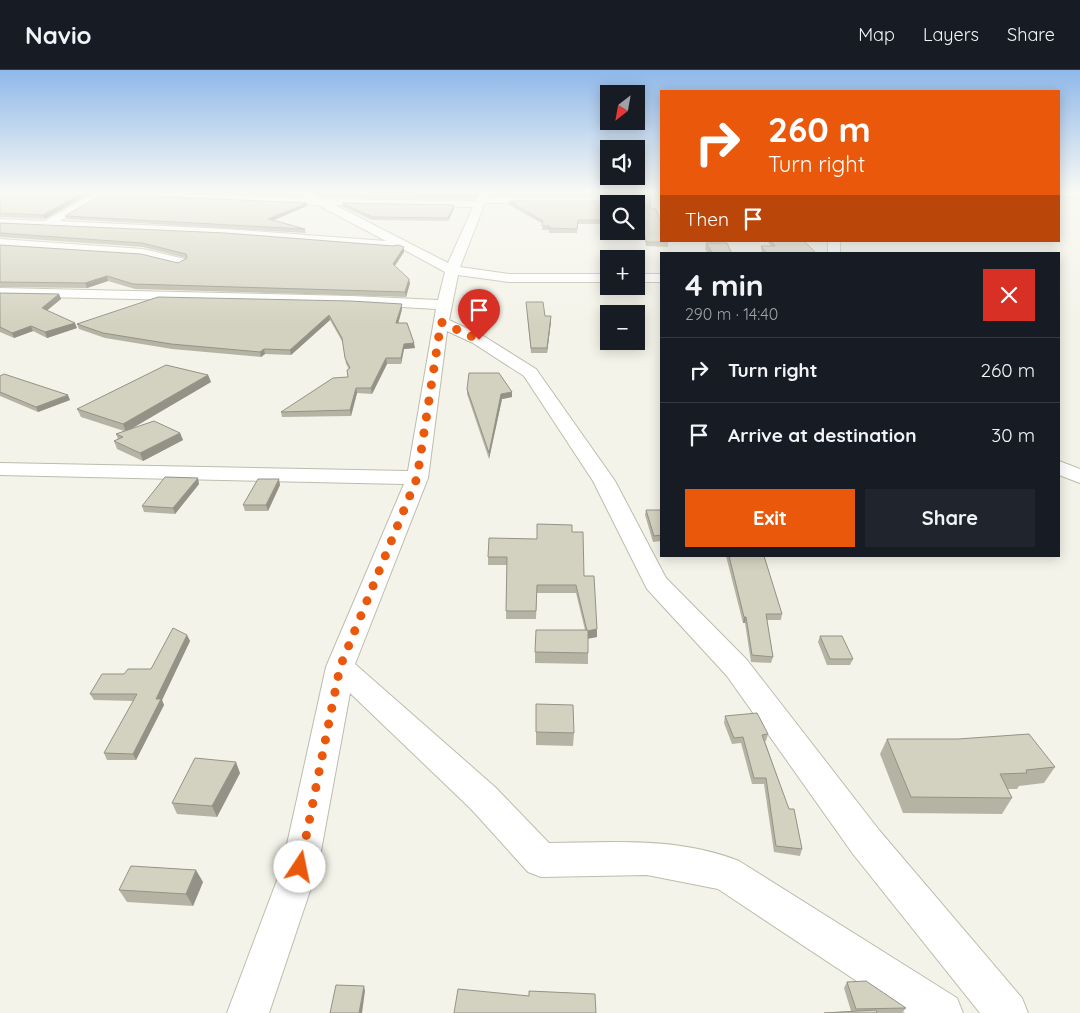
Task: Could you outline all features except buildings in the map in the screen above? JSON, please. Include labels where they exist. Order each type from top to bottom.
[{"type":"street","points":[[290,237],[406,246]]},
{"type":"street","points":[[388,237],[452,270],[510,278],[600,278]]},
{"type":"street","points":[[248,1013],[300,867],[340,667],[417,478],[452,270],[465,237]]},
{"type":"street","points":[[0,243],[143,253],[180,262]]},
{"type":"street","points":[[645,278],[660,278]]},
{"type":"street","points":[[0,292],[350,300],[444,314],[479,340],[530,373],[560,420],[604,481],[656,582],[737,668],[866,842],[1007,1013]]},
{"type":"street","points":[[1060,467],[1080,477]]},
{"type":"street","points":[[0,469],[417,478]]},
{"type":"street","points":[[340,667],[482,798],[541,860],[647,858],[726,873],[942,1013]]},
{"type":"route","points":[[300,867],[340,667],[417,478],[441,322],[479,340]]}]
